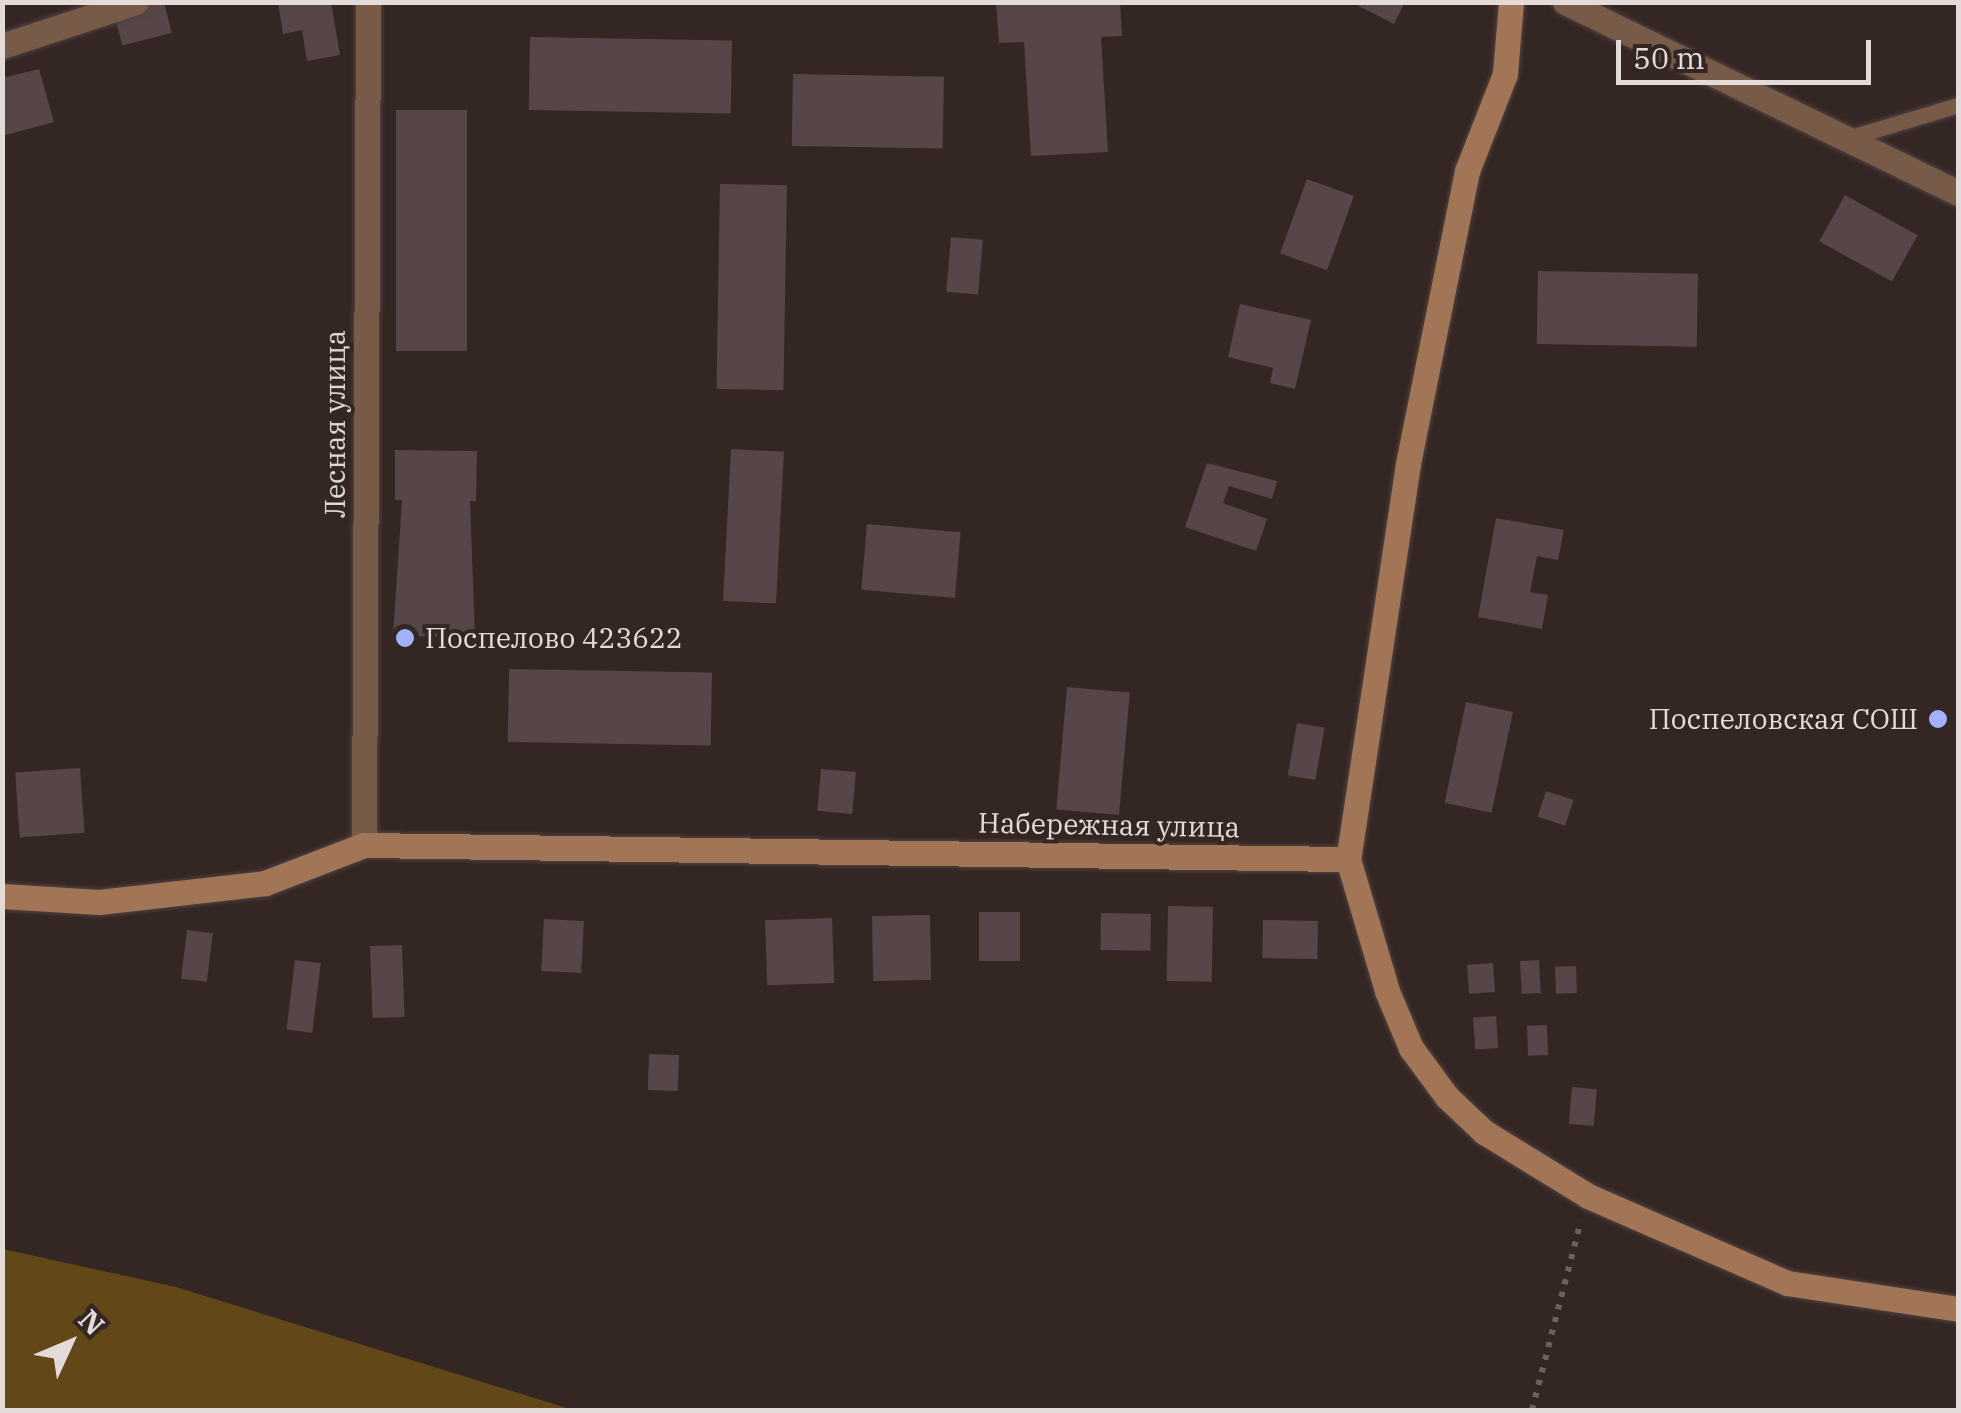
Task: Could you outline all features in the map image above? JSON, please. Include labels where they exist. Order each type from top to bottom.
[{"type":"street","points":[[2,46],[136,2]]},
{"type":"street","name":"Лесная улица","points":[[364,845],[368,2]]},
{"type":"street","points":[[1511,2],[1505,74],[1467,171],[1408,464],[1348,859],[1411,1048],[1484,1132],[1588,1196],[1787,1283],[1958,1309]]},
{"type":"street","points":[[1564,2],[1839,140],[1958,193]]},
{"type":"street","name":"Набережная улица","points":[[2,896],[100,902],[265,883],[364,845],[1348,859]]},
{"type":"lane","points":[[1839,140],[1896,130],[1958,105]]},
{"type":"path","points":[[1532,1410],[1588,1196]]},
{"type":"shaded area","points":[[3,1249],[176,1287],[573,1410],[3,1410]]},
{"type":"building","points":[[164,2],[172,33],[122,45],[115,14]]},
{"type":"building","points":[[278,2],[331,2],[340,55],[307,61],[302,30],[283,34]]},
{"type":"building","points":[[996,2],[1120,2],[1122,36],[1101,37],[1108,152],[1031,156],[1024,42],[999,43]]},
{"type":"building","points":[[1351,2],[1405,2],[1394,24]]},
{"type":"building","points":[[530,37],[732,41],[731,114],[529,110]]},
{"type":"building","points":[[39,69],[54,122],[2,136],[2,78]]},
{"type":"building","points":[[793,74],[944,77],[943,149],[792,146]]},
{"type":"building","points":[[396,110],[467,110],[467,351],[396,351]]},
{"type":"building","points":[[1307,179],[1354,196],[1327,270],[1280,253]]},
{"type":"building","points":[[720,184],[787,185],[783,390],[716,389]]},
{"type":"building","points":[[1845,195],[1918,235],[1892,282],[1819,241]]},
{"type":"building","points":[[951,237],[983,240],[978,295],[946,292]]},
{"type":"building","points":[[1538,271],[1698,274],[1697,347],[1537,344]]},
{"type":"building","points":[[1240,304],[1311,320],[1295,389],[1270,383],[1273,368],[1228,357]]},
{"type":"building","points":[[731,449],[784,452],[776,604],[723,601]]},
{"type":"building","points":[[395,450],[477,451],[476,501],[470,501],[475,637],[393,636],[402,500],[395,500]]},
{"type":"building","points":[[1207,463],[1277,481],[1272,499],[1229,486],[1223,503],[1267,519],[1256,551],[1185,527]]},
{"type":"building","points":[[1496,518],[1564,530],[1558,560],[1537,556],[1530,592],[1548,595],[1542,629],[1478,617]]},
{"type":"building","points":[[867,524],[961,532],[955,598],[861,590]]},
{"type":"building","points":[[509,669],[712,673],[711,746],[508,742]]},
{"type":"building","points":[[1067,687],[1130,692],[1119,815],[1056,810]]},
{"type":"building","points":[[1466,702],[1513,712],[1492,813],[1445,803]]},
{"type":"building","points":[[1297,723],[1325,728],[1315,780],[1288,775]]},
{"type":"building","points":[[80,768],[85,833],[20,837],[15,773]]},
{"type":"building","points":[[821,769],[856,772],[852,814],[817,811]]},
{"type":"building","points":[[1546,791],[1574,800],[1565,826],[1538,817]]},
{"type":"building","points":[[1168,906],[1213,907],[1212,982],[1167,981]]},
{"type":"building","points":[[979,912],[1020,912],[1020,961],[979,961]]},
{"type":"building","points":[[1101,913],[1151,914],[1150,951],[1100,950]]},
{"type":"building","points":[[930,915],[931,980],[873,981],[872,916]]},
{"type":"building","points":[[832,918],[834,983],[767,985],[765,920]]},
{"type":"building","points":[[544,919],[584,921],[581,973],[541,971]]},
{"type":"building","points":[[1263,920],[1318,921],[1317,959],[1262,958]]},
{"type":"building","points":[[187,930],[213,933],[207,982],[181,979]]},
{"type":"building","points":[[402,945],[405,1017],[373,1018],[370,946]]},
{"type":"building","points":[[295,960],[321,963],[312,1033],[286,1029]]},
{"type":"building","points":[[1539,960],[1541,993],[1522,994],[1520,961]]},
{"type":"building","points":[[1493,963],[1495,992],[1469,994],[1467,965]]},
{"type":"building","points":[[1576,966],[1577,993],[1556,994],[1555,967]]},
{"type":"building","points":[[1496,1016],[1498,1048],[1475,1050],[1473,1018]]},
{"type":"building","points":[[1547,1025],[1548,1055],[1528,1056],[1527,1026]]},
{"type":"building","points":[[649,1054],[679,1055],[678,1091],[648,1090]]},
{"type":"building","points":[[1572,1087],[1597,1089],[1594,1126],[1569,1124]]},
{"type":"place","name":"Поспелово 423622","points":[[405,638]]},
{"type":"place","name":"Поспеловская СОШ","points":[[1938,719]]}]
